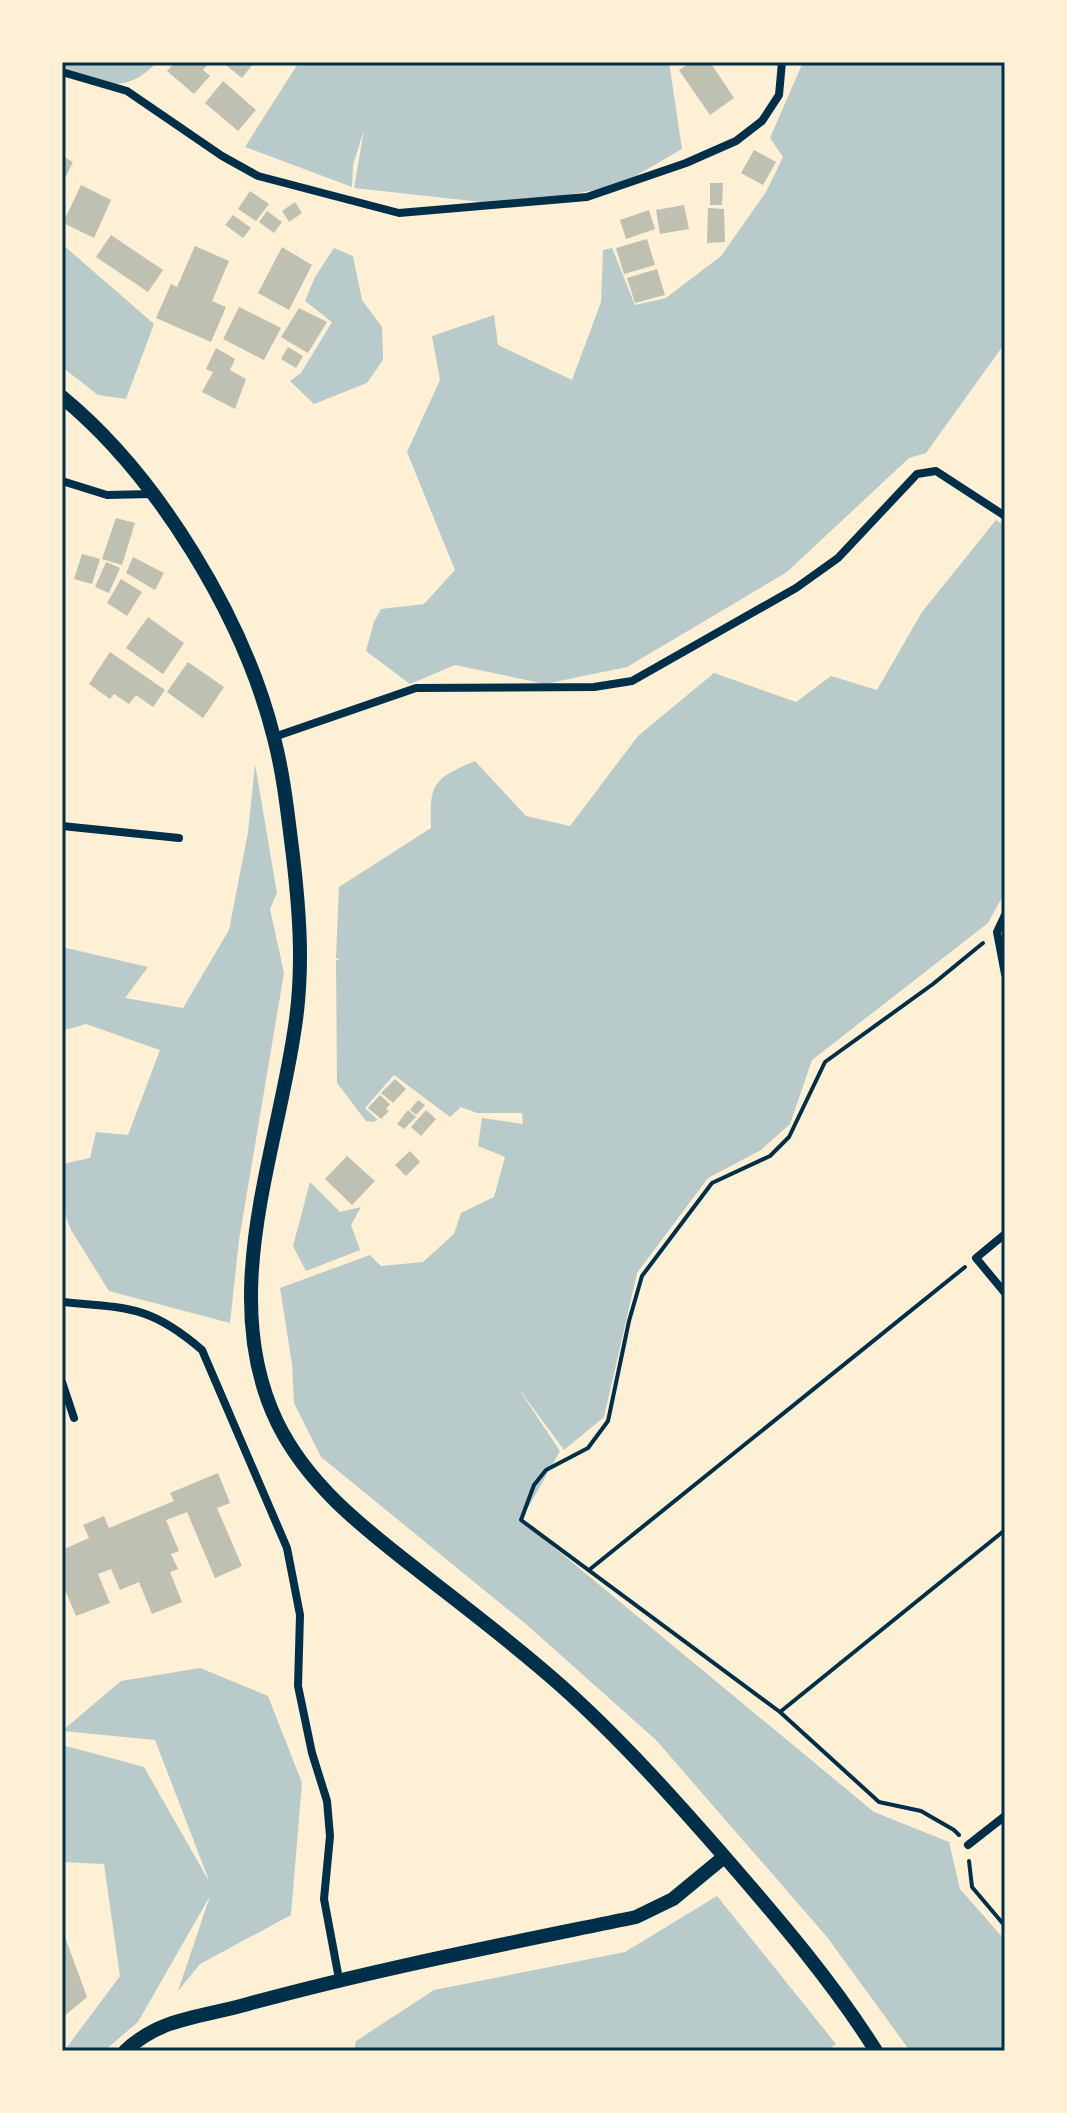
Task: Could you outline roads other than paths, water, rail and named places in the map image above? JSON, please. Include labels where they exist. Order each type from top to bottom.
[{"type":"street","points":[[62,72],[127,91],[222,156],[258,176],[399,213],[587,197],[686,163],[736,141],[762,121],[779,95],[782,62]]},
{"type":"street","points":[[62,397],[121,455],[207,574],[248,664],[274,737],[288,815],[300,914],[301,982],[294,1036],[257,1225],[251,1322],[258,1372],[278,1424],[316,1482],[361,1525],[561,1686],[625,1749],[781,1922],[876,2051]]},
{"type":"street","points":[[274,737],[416,688],[594,687],[632,681],[796,588],[838,558],[917,474],[936,471],[1005,516]]},
{"type":"street","points":[[62,481],[107,495],[152,494]]},
{"type":"street","points":[[62,826],[179,838]]},
{"type":"street","points":[[1005,915],[997,932],[1005,974]]},
{"type":"street","points":[[1005,1234],[976,1258],[1005,1293]]},
{"type":"street","points":[[62,1302],[134,1308],[175,1327],[202,1350],[287,1548],[300,1615],[298,1686],[312,1753],[327,1801],[330,1836],[324,1899],[339,1979]]},
{"type":"street","points":[[62,1382],[74,1418]]},
{"type":"street","points":[[968,1845],[1005,1816]]},
{"type":"street","points":[[125,2051],[161,2025],[339,1979],[636,1917],[673,1899],[724,1857]]}]
